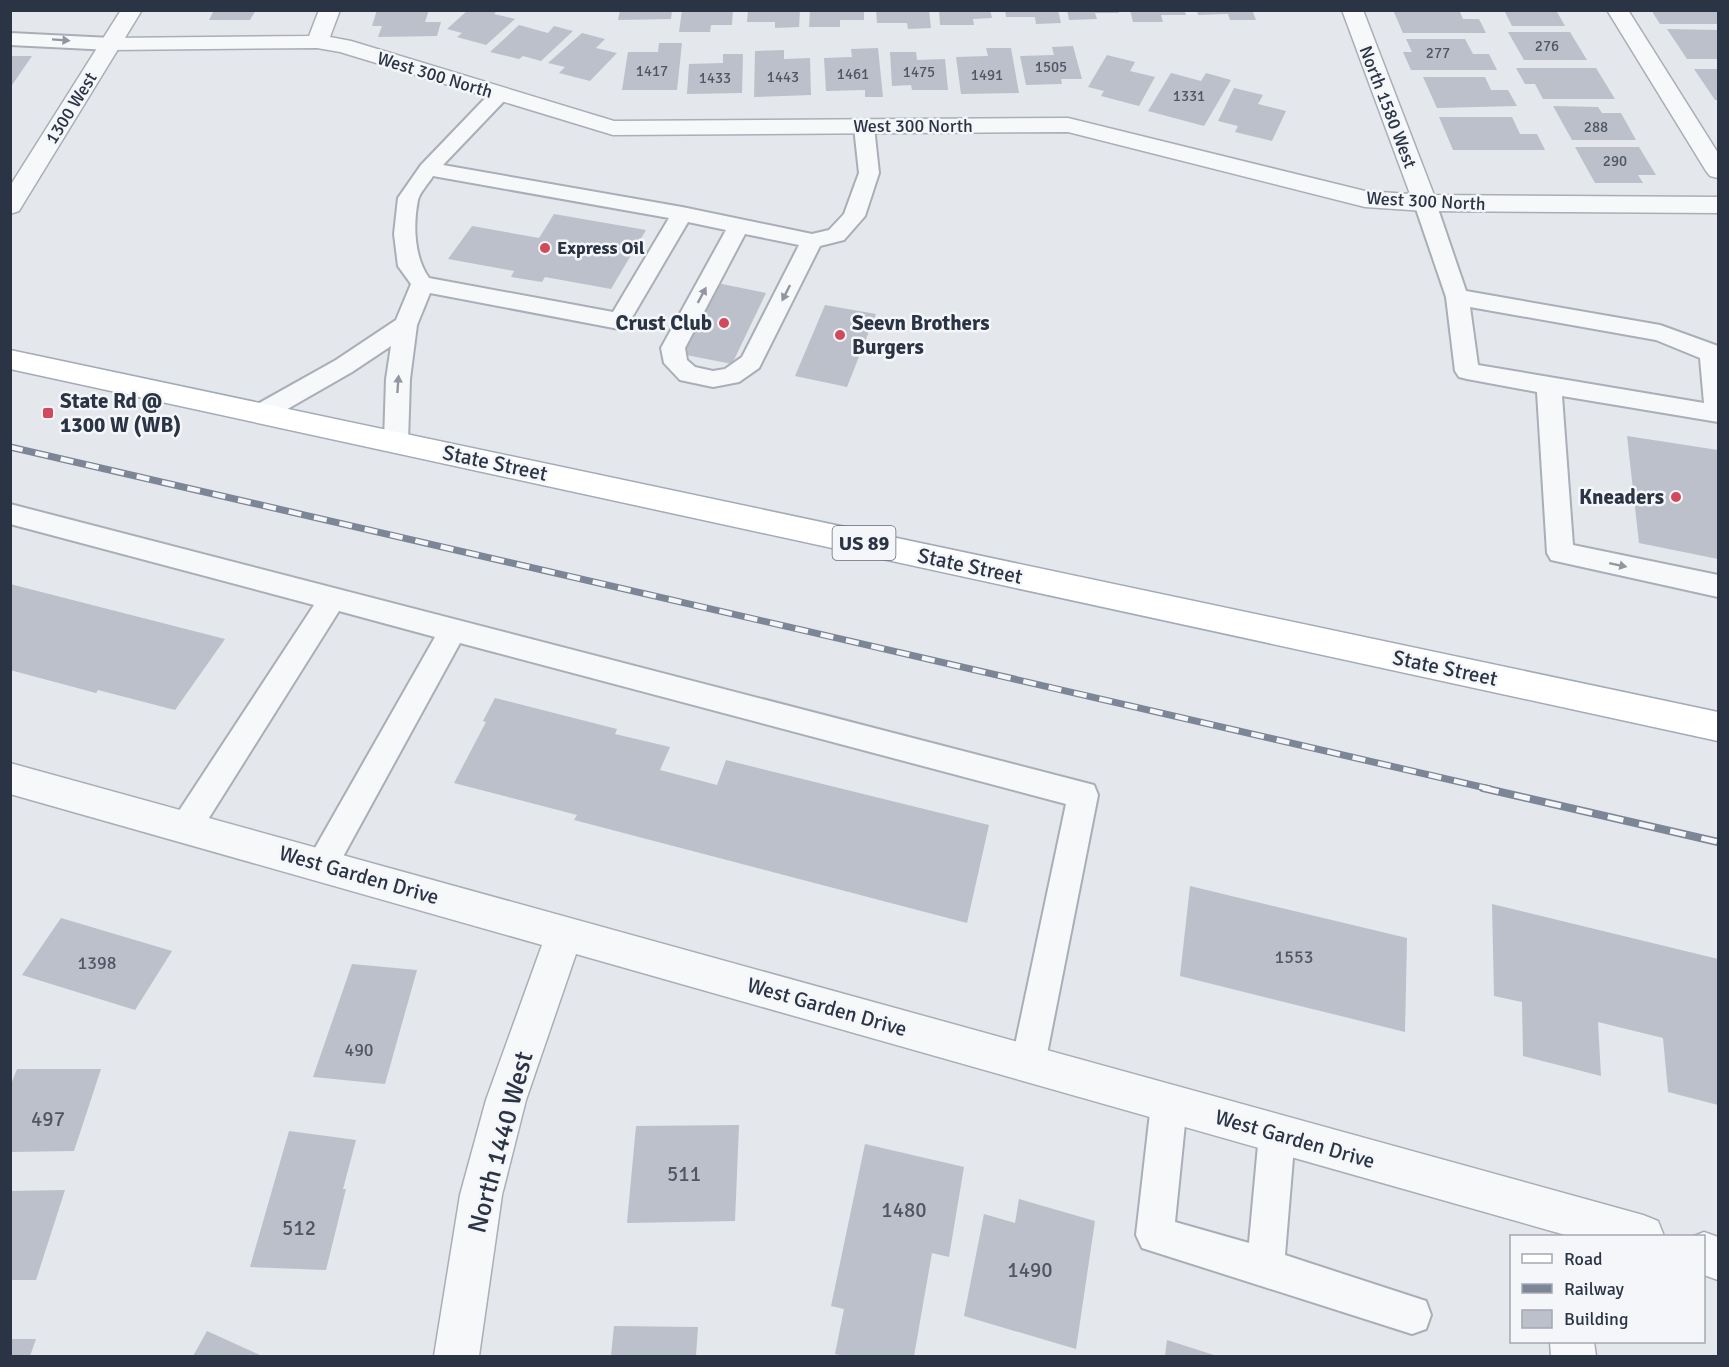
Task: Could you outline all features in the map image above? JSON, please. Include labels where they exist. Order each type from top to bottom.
[{"type":"main road","name":"State Street","points":[[10,359],[1719,727]]},
{"type":"street","name":"1300 West","points":[[10,206],[132,10]]},
{"type":"street","points":[[317,42],[330,10]]},
{"type":"street","name":"North 1580 West","points":[[1352,10],[1425,203]]},
{"type":"street","points":[[1617,10],[1719,171]]},
{"type":"street","name":"West 300 North","points":[[111,44],[317,42],[343,46],[613,128],[1068,125],[1365,199],[1425,203],[1719,205]]},
{"type":"street","name":"West Garden Drive","points":[[10,778],[1277,1134],[1560,1225],[1635,1235]]},
{"type":"street","name":"North 1440 West","points":[[456,1356],[483,1185],[506,1100],[565,933]]},
{"type":"lane","points":[[10,39],[111,44]]},
{"type":"lane","points":[[500,94],[428,169],[408,198],[405,234],[409,266],[422,284],[619,321],[682,214]]},
{"type":"lane","points":[[428,169],[682,214],[812,241],[836,235],[854,216],[869,173],[864,127]]},
{"type":"lane","points":[[1425,203],[1457,297],[1467,372],[1718,415],[1715,354],[1660,333],[1457,297]]},
{"type":"lane","points":[[738,227],[674,348],[676,363],[688,374],[713,379],[730,376],[751,362],[812,241]]},
{"type":"lane","points":[[396,442],[398,379],[406,325],[422,284]]},
{"type":"lane","points":[[261,413],[344,366],[406,325]]},
{"type":"lane","points":[[1549,386],[1560,553],[1719,586]]},
{"type":"lane","points":[[10,514],[1083,795],[1028,1064]]},
{"type":"lane","points":[[186,827],[333,598]]},
{"type":"lane","points":[[322,865],[453,630]]},
{"type":"lane","points":[[1169,1104],[1155,1235],[1265,1267],[1412,1315]]},
{"type":"lane","points":[[1265,1267],[1277,1134]]},
{"type":"building","points":[[214,10],[256,10],[250,20],[209,20]]},
{"type":"building","points":[[377,10],[429,10],[425,22],[441,22],[437,36],[378,37],[382,26],[372,26]]},
{"type":"building","points":[[468,10],[498,10],[494,14],[515,19],[486,45],[457,37],[462,33],[447,29]]},
{"type":"building","points":[[620,10],[672,10],[671,19],[618,20]]},
{"type":"building","points":[[682,10],[733,10],[732,25],[711,25],[710,32],[679,32]]},
{"type":"building","points":[[748,10],[800,10],[799,27],[775,28],[775,22],[747,22]]},
{"type":"building","points":[[810,10],[864,10],[864,20],[840,20],[840,27],[809,27]]},
{"type":"building","points":[[876,10],[929,10],[931,28],[908,29],[907,23],[877,23]]},
{"type":"building","points":[[939,10],[990,10],[992,18],[973,19],[974,25],[940,25]]},
{"type":"building","points":[[1005,10],[1058,10],[1061,23],[1036,24],[1035,17],[1006,17]]},
{"type":"building","points":[[1067,10],[1119,10],[1119,13],[1095,13],[1097,19],[1069,20]]},
{"type":"building","points":[[1130,10],[1184,10],[1186,15],[1161,15],[1163,22],[1133,22]]},
{"type":"building","points":[[1197,10],[1252,10],[1256,20],[1230,20],[1228,14],[1198,15]]},
{"type":"building","points":[[1393,10],[1459,10],[1463,19],[1479,19],[1486,33],[1403,33]]},
{"type":"building","points":[[1504,10],[1556,10],[1565,26],[1512,26]]},
{"type":"building","points":[[1651,10],[1718,10],[1718,24],[1660,24]]},
{"type":"building","points":[[519,25],[548,33],[554,26],[573,31],[541,61],[523,56],[519,59],[490,52]]},
{"type":"building","points":[[1667,29],[1718,30],[1718,59],[1687,59]]},
{"type":"building","points":[[1508,32],[1570,32],[1587,60],[1524,60]]},
{"type":"building","points":[[582,33],[605,39],[596,48],[617,53],[590,81],[559,73],[565,67],[548,63]]},
{"type":"building","points":[[1406,39],[1465,39],[1473,54],[1489,54],[1497,70],[1411,70],[1403,52],[1412,52]]},
{"type":"building","points":[[659,43],[682,43],[677,90],[622,90],[628,52],[658,52]]},
{"type":"building","points":[[1073,46],[1082,79],[1061,79],[1062,84],[1026,85],[1020,56],[1054,55],[1052,47]]},
{"type":"building","points":[[878,48],[883,97],[865,97],[865,90],[826,91],[824,58],[852,57],[851,49]]},
{"type":"building","points":[[986,48],[1011,48],[1019,93],[961,94],[956,57],[988,56]]},
{"type":"building","points":[[784,50],[784,59],[810,58],[811,95],[754,97],[755,51]]},
{"type":"building","points":[[890,52],[916,52],[917,60],[945,59],[948,90],[912,90],[911,85],[892,86]]},
{"type":"building","points":[[723,54],[743,54],[742,93],[687,94],[689,64],[723,63]]},
{"type":"building","points":[[1107,55],[1135,62],[1130,71],[1155,77],[1139,106],[1101,96],[1104,91],[1088,87]]},
{"type":"building","points":[[10,56],[32,56],[10,88]]},
{"type":"building","points":[[1516,68],[1596,68],[1615,99],[1543,99],[1535,84],[1525,84]]},
{"type":"building","points":[[1694,69],[1718,69],[1718,100],[1715,100]]},
{"type":"building","points":[[1171,73],[1201,81],[1206,73],[1231,80],[1204,126],[1148,111]]},
{"type":"building","points":[[1423,77],[1485,77],[1491,90],[1508,90],[1517,106],[1437,108]]},
{"type":"building","points":[[1234,88],[1263,95],[1258,104],[1286,111],[1272,141],[1235,132],[1238,126],[1218,121]]},
{"type":"building","points":[[1553,106],[1598,107],[1602,113],[1621,113],[1636,140],[1572,140]]},
{"type":"building","points":[[1439,117],[1512,117],[1520,134],[1537,134],[1545,150],[1453,150]]},
{"type":"building","points":[[1575,147],[1639,147],[1656,175],[1638,175],[1643,183],[1595,183]]},
{"type":"building","name":"Express Oil","points":[[554,214],[646,230],[611,289],[545,277],[542,282],[511,277],[514,271],[448,259],[472,226],[539,238]]},
{"type":"building","name":"Crust Club","points":[[717,283],[766,293],[732,364],[681,354]]},
{"type":"building","name":"Seevn Brothers Burgers","points":[[825,305],[876,314],[847,387],[795,376]]},
{"type":"building","name":"Kneaders","points":[[1627,436],[1718,450],[1718,559],[1639,543]]},
{"type":"building","points":[[10,584],[225,639],[175,710],[98,690],[96,693],[10,670]]},
{"type":"building","points":[[495,698],[617,729],[615,734],[670,747],[660,770],[717,785],[726,760],[989,825],[967,923],[574,820],[577,815],[454,783],[486,722],[483,721]]},
{"type":"building","points":[[1190,886],[1407,938],[1405,1032],[1180,976]]},
{"type":"building","points":[[1492,904],[1718,959],[1718,1105],[1668,1092],[1663,1038],[1598,1022],[1601,1076],[1523,1056],[1522,1002],[1494,996]]},
{"type":"building","points":[[61,918],[172,951],[135,1010],[22,975]]},
{"type":"building","points":[[352,964],[417,970],[385,1084],[313,1077]]},
{"type":"building","points":[[17,1069],[101,1069],[74,1151],[10,1152],[10,1087]]},
{"type":"building","points":[[739,1125],[735,1221],[627,1223],[636,1126]]},
{"type":"building","points":[[289,1131],[356,1140],[326,1270],[250,1267]]},
{"type":"building","points":[[865,1144],[964,1167],[949,1257],[932,1253],[914,1356],[835,1354],[844,1309],[831,1306]]},
{"type":"building","points":[[65,1190],[36,1280],[10,1280],[10,1191]]},
{"type":"building","points":[[1019,1199],[1095,1221],[1076,1349],[964,1316],[984,1214],[1015,1223]]},
{"type":"building","points":[[614,1326],[698,1327],[696,1356],[611,1356]]},
{"type":"building","points":[[207,1331],[262,1356],[193,1356]]},
{"type":"building","points":[[10,1339],[36,1339],[30,1356],[10,1356]]},
{"type":"building","points":[[1167,1340],[1217,1356],[1165,1356]]},
{"type":"railway","points":[[10,447],[1490,789]]},
{"type":"railway","points":[[1483,788],[1718,842]]},
{"type":"place","name":"Express Oil","points":[[545,248]]},
{"type":"place","name":"Crust Club","points":[[724,323]]},
{"type":"place","name":"Seevn Brothers Burgers","points":[[840,335]]},
{"type":"place","name":"State Rd @ 1300 W (WB)","points":[[48,413]]},
{"type":"place","name":"Kneaders","points":[[1676,497]]}]
